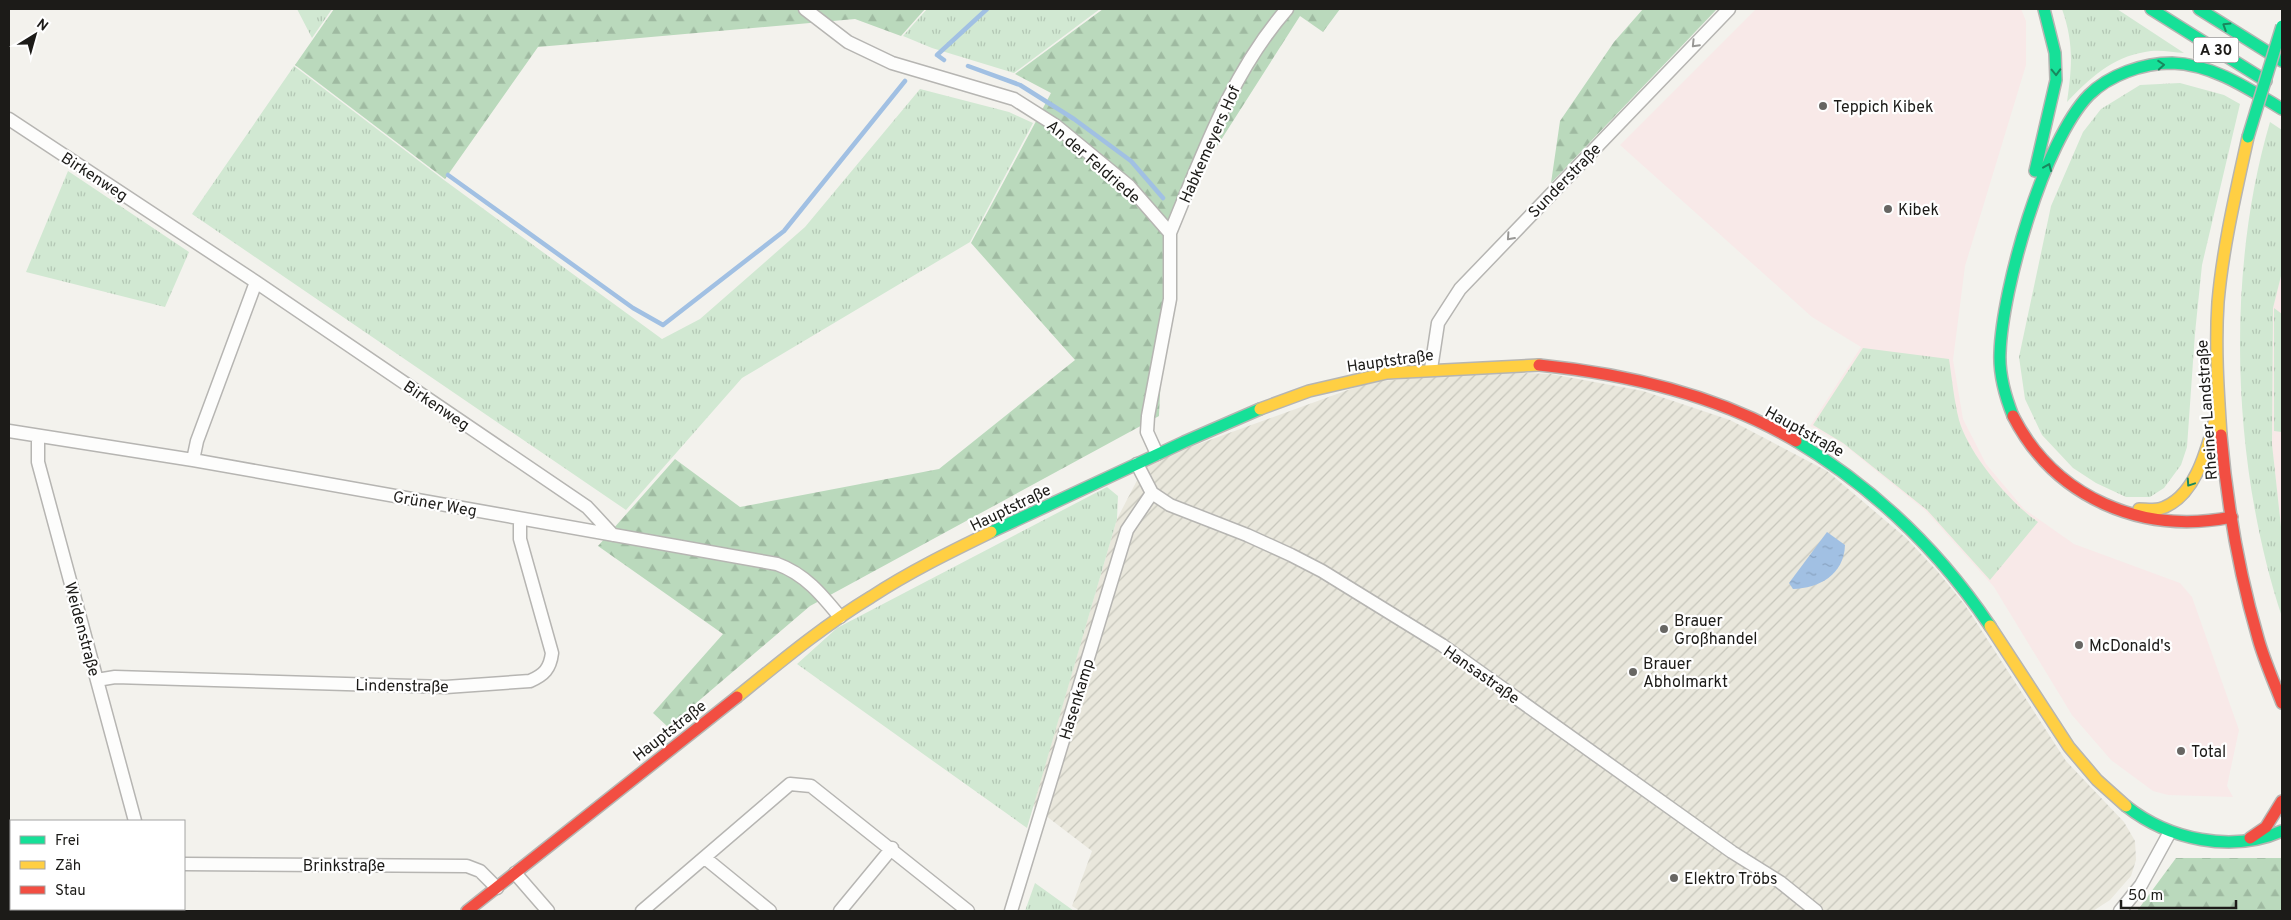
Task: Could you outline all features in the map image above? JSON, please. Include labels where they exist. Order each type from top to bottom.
[{"type":"main road","points":[[2029,212],[2033,179],[2056,80],[2055,53],[2044,9]]},
{"type":"main road","name":"A 30","points":[[2151,9],[2274,86]]},
{"type":"main road","name":"A 30","points":[[2199,9],[2282,61]]},
{"type":"main road","name":"Rheiner Landstraße","points":[[2282,26],[2248,137],[2233,206],[2219,292],[2217,328],[2219,405],[2232,517],[2259,640],[2282,703]]},
{"type":"main road","points":[[2266,34],[2282,44]]},
{"type":"main road","points":[[2232,517],[2200,522],[2145,516],[2093,501],[2053,472],[2025,439],[2007,401],[2000,355],[2009,280],[2029,212],[2071,118],[2090,95],[2111,80],[2156,64],[2195,66],[2231,79],[2282,109]]},
{"type":"main road","name":"Hauptstraße","points":[[467,911],[767,672],[840,617],[872,596],[938,559],[1222,423],[1311,391],[1376,375],[1431,369],[1536,365],[1578,369],[1625,378],[1699,398],[1738,413],[1822,456],[1861,485],[1914,533],[1946,567],[1999,638],[2052,726],[2073,755],[2115,798],[2170,832],[2225,843],[2269,838],[2282,831]]},
{"type":"main road","points":[[2093,501],[2145,510],[2160,508],[2179,498],[2192,483],[2219,405]]},
{"type":"main road","points":[[2225,843],[2249,838],[2266,827],[2282,801]]},
{"type":"street","name":"An der Feldriede","points":[[805,9],[848,42],[892,63],[1014,99],[1055,125],[1129,186],[1170,233]]},
{"type":"street","name":"Habkemeyers Hof","points":[[1170,233],[1232,88],[1275,22],[1287,9]]},
{"type":"street","name":"Sunderstraße","points":[[1431,369],[1438,323],[1460,290],[1729,9]]},
{"type":"street","name":"Birkenweg","points":[[9,119],[256,282],[587,508],[613,535]]},
{"type":"street","points":[[1157,454],[1147,432],[1148,416],[1170,299],[1170,233]]},
{"type":"street","points":[[194,460],[197,441],[256,282]]},
{"type":"street","name":"Grüner Weg","points":[[9,431],[194,460],[777,564],[790,569],[820,591],[840,617]]},
{"type":"street","name":"Weidenstraße","points":[[38,436],[38,462],[135,820]]},
{"type":"street","points":[[1137,464],[1152,493]]},
{"type":"street","name":"Hasenkamp","points":[[1011,911],[1127,530],[1152,493]]},
{"type":"street","name":"Hansastraße","points":[[1152,493],[1170,505],[1247,535],[1306,563],[1442,645],[1732,852],[1780,882],[1816,911]]},
{"type":"street","name":"Lindenstraße","points":[[97,680],[125,677],[446,686],[530,681],[543,675],[550,664],[552,653],[520,539],[520,518]]},
{"type":"street","points":[[642,911],[790,784],[812,786],[892,848],[968,911]]},
{"type":"street","points":[[2120,911],[2141,885],[2170,832]]},
{"type":"street","points":[[840,911],[892,848]]},
{"type":"street","points":[[705,858],[770,911]]},
{"type":"street","name":"Brinkstraße","points":[[185,864],[467,866],[480,871],[497,888]]},
{"type":"street","points":[[515,873],[548,911]]},
{"type":"shaded area","points":[[1756,9],[2021,9],[2026,21],[2026,65],[1965,266],[1953,360],[1963,419],[1986,464],[2024,509],[2074,544],[2180,583],[2192,597],[2239,730],[2227,786],[2233,797],[2168,795],[2153,791],[2111,760],[2072,715],[1994,587],[1926,511],[1843,444],[1810,426],[1861,347],[1812,317],[1620,145]]},
{"type":"shaded area","points":[[2282,272],[2282,536],[2272,445],[2273,308]]},
{"type":"shaded area","points":[[1490,372],[1551,374],[1643,391],[1730,420],[1827,471],[1906,538],[1938,572],[1965,605],[2066,761],[2124,822],[2135,841],[2136,860],[2131,876],[2110,900],[2093,911],[1080,911],[1072,906],[1092,851],[1033,806],[1117,519],[1146,463],[1370,382]]},
{"type":"green space","points":[[297,9],[332,9],[312,38]]},
{"type":"green space","points":[[334,9],[925,9],[901,36],[855,19],[538,47],[445,179],[295,65]]},
{"type":"green space","points":[[927,9],[1100,9],[1014,73],[932,48],[903,36]]},
{"type":"green space","points":[[1103,9],[1340,9],[1323,32],[1300,16],[1168,223],[1159,416],[810,606],[668,727],[653,713],[723,634],[598,546],[675,459],[740,507],[939,469],[1075,360],[971,243],[1051,93],[1015,74]]},
{"type":"green space","points":[[1643,9],[1717,9],[1551,183],[1560,121],[1614,42]]},
{"type":"green space","points":[[2062,9],[2117,9],[2184,53],[2150,51],[2122,59],[2093,77],[2067,102],[2071,55],[2069,33]]},
{"type":"green space","points":[[294,66],[444,180],[662,339],[700,319],[805,227],[920,89],[1009,112],[1033,123],[970,242],[742,378],[626,510],[192,214]]},
{"type":"green space","points":[[2180,83],[2224,95],[2240,104],[2202,265],[2187,447],[2181,465],[2164,488],[2150,497],[2126,497],[2096,483],[2073,468],[2042,435],[2025,399],[2019,357],[2051,206],[2083,132],[2101,109],[2140,85]]},
{"type":"green space","points":[[2270,122],[2282,130],[2282,272],[2273,308],[2272,444],[2282,536],[2282,617],[2265,559],[2253,497],[2244,434],[2240,370],[2241,306],[2246,243],[2256,181]]},
{"type":"green space","points":[[68,171],[189,252],[165,307],[26,272]]},
{"type":"green space","points":[[2274,308],[2282,314],[2282,432],[2274,431]]},
{"type":"green space","points":[[1863,348],[1949,359],[1959,420],[1971,447],[2003,490],[2027,514],[2038,522],[1990,580],[1927,510],[1843,443],[1813,425]]},
{"type":"green space","points":[[1107,487],[1118,496],[1117,519],[1027,828],[797,664],[837,628]]},
{"type":"green space","points":[[2176,858],[2282,858],[2282,911],[2137,911]]},
{"type":"green space","points":[[1035,883],[1074,911],[1025,911]]},
{"type":"water","points":[[1827,532],[1845,545],[1844,555],[1840,564],[1835,572],[1821,583],[1793,589],[1789,583]]},
{"type":"waterway","points":[[944,60],[937,55],[987,9]]},
{"type":"waterway","points":[[968,66],[1020,85],[1074,119],[1131,161],[1163,198]]},
{"type":"waterway","points":[[448,175],[633,308],[663,325],[784,231],[905,81]]},
{"type":"traffic: fast","points":[[2035,171],[2056,80],[2055,53],[2044,9]]},
{"type":"traffic: fast","points":[[2151,9],[2266,81]]},
{"type":"traffic: fast","points":[[2199,9],[2282,61]]},
{"type":"traffic: fast","points":[[2248,137],[2282,26]]},
{"type":"traffic: fast","points":[[2013,416],[2007,401],[2000,369],[2000,353],[2008,292],[2028,217],[2042,180],[2056,146],[2072,117],[2089,95],[2116,76],[2138,68],[2172,63],[2187,64],[2230,79],[2282,109]]},
{"type":"traffic: fast","points":[[991,532],[1184,442],[1260,409]]},
{"type":"traffic: fast","points":[[1796,441],[1852,479],[1903,523],[1927,546],[1949,572],[1990,626]]},
{"type":"traffic: fast","points":[[2126,806],[2143,818],[2161,827],[2201,840],[2243,841],[2263,838],[2282,831]]},
{"type":"traffic: slow","points":[[2221,435],[2217,352],[2218,302],[2227,240],[2248,137]]},
{"type":"traffic: slow","points":[[1260,409],[1309,391],[1387,373],[1539,365]]},
{"type":"traffic: slow","points":[[2139,509],[2159,509],[2173,503],[2184,493],[2200,466],[2219,405]]},
{"type":"traffic: slow","points":[[737,697],[802,645],[853,608],[915,571],[991,532]]},
{"type":"traffic: slow","points":[[1990,626],[2069,747],[2097,780],[2126,806]]},
{"type":"traffic: jam","points":[[1539,365],[1606,374],[1672,389],[1735,411],[1796,441]]},
{"type":"traffic: jam","points":[[2013,416],[2031,445],[2052,469],[2077,489],[2104,504],[2134,515],[2166,520],[2198,521],[2232,517]]},
{"type":"traffic: jam","points":[[2221,435],[2230,512],[2245,588],[2260,646],[2282,703]]},
{"type":"traffic: jam","points":[[467,911],[737,697]]},
{"type":"traffic: jam","points":[[2250,838],[2266,827],[2282,801]]},
{"type":"place","name":"Teppich Kibek","points":[[1823,106]]},
{"type":"place","name":"Kibek","points":[[1888,209]]},
{"type":"place","name":"Brauer Großhandel","points":[[1664,629]]},
{"type":"place","name":"McDonald's","points":[[2079,645]]},
{"type":"place","name":"Brauer Abholmarkt","points":[[1633,672]]},
{"type":"place","name":"Total","points":[[2181,751]]},
{"type":"place","name":"Elektro Tröbs","points":[[1674,878]]}]
